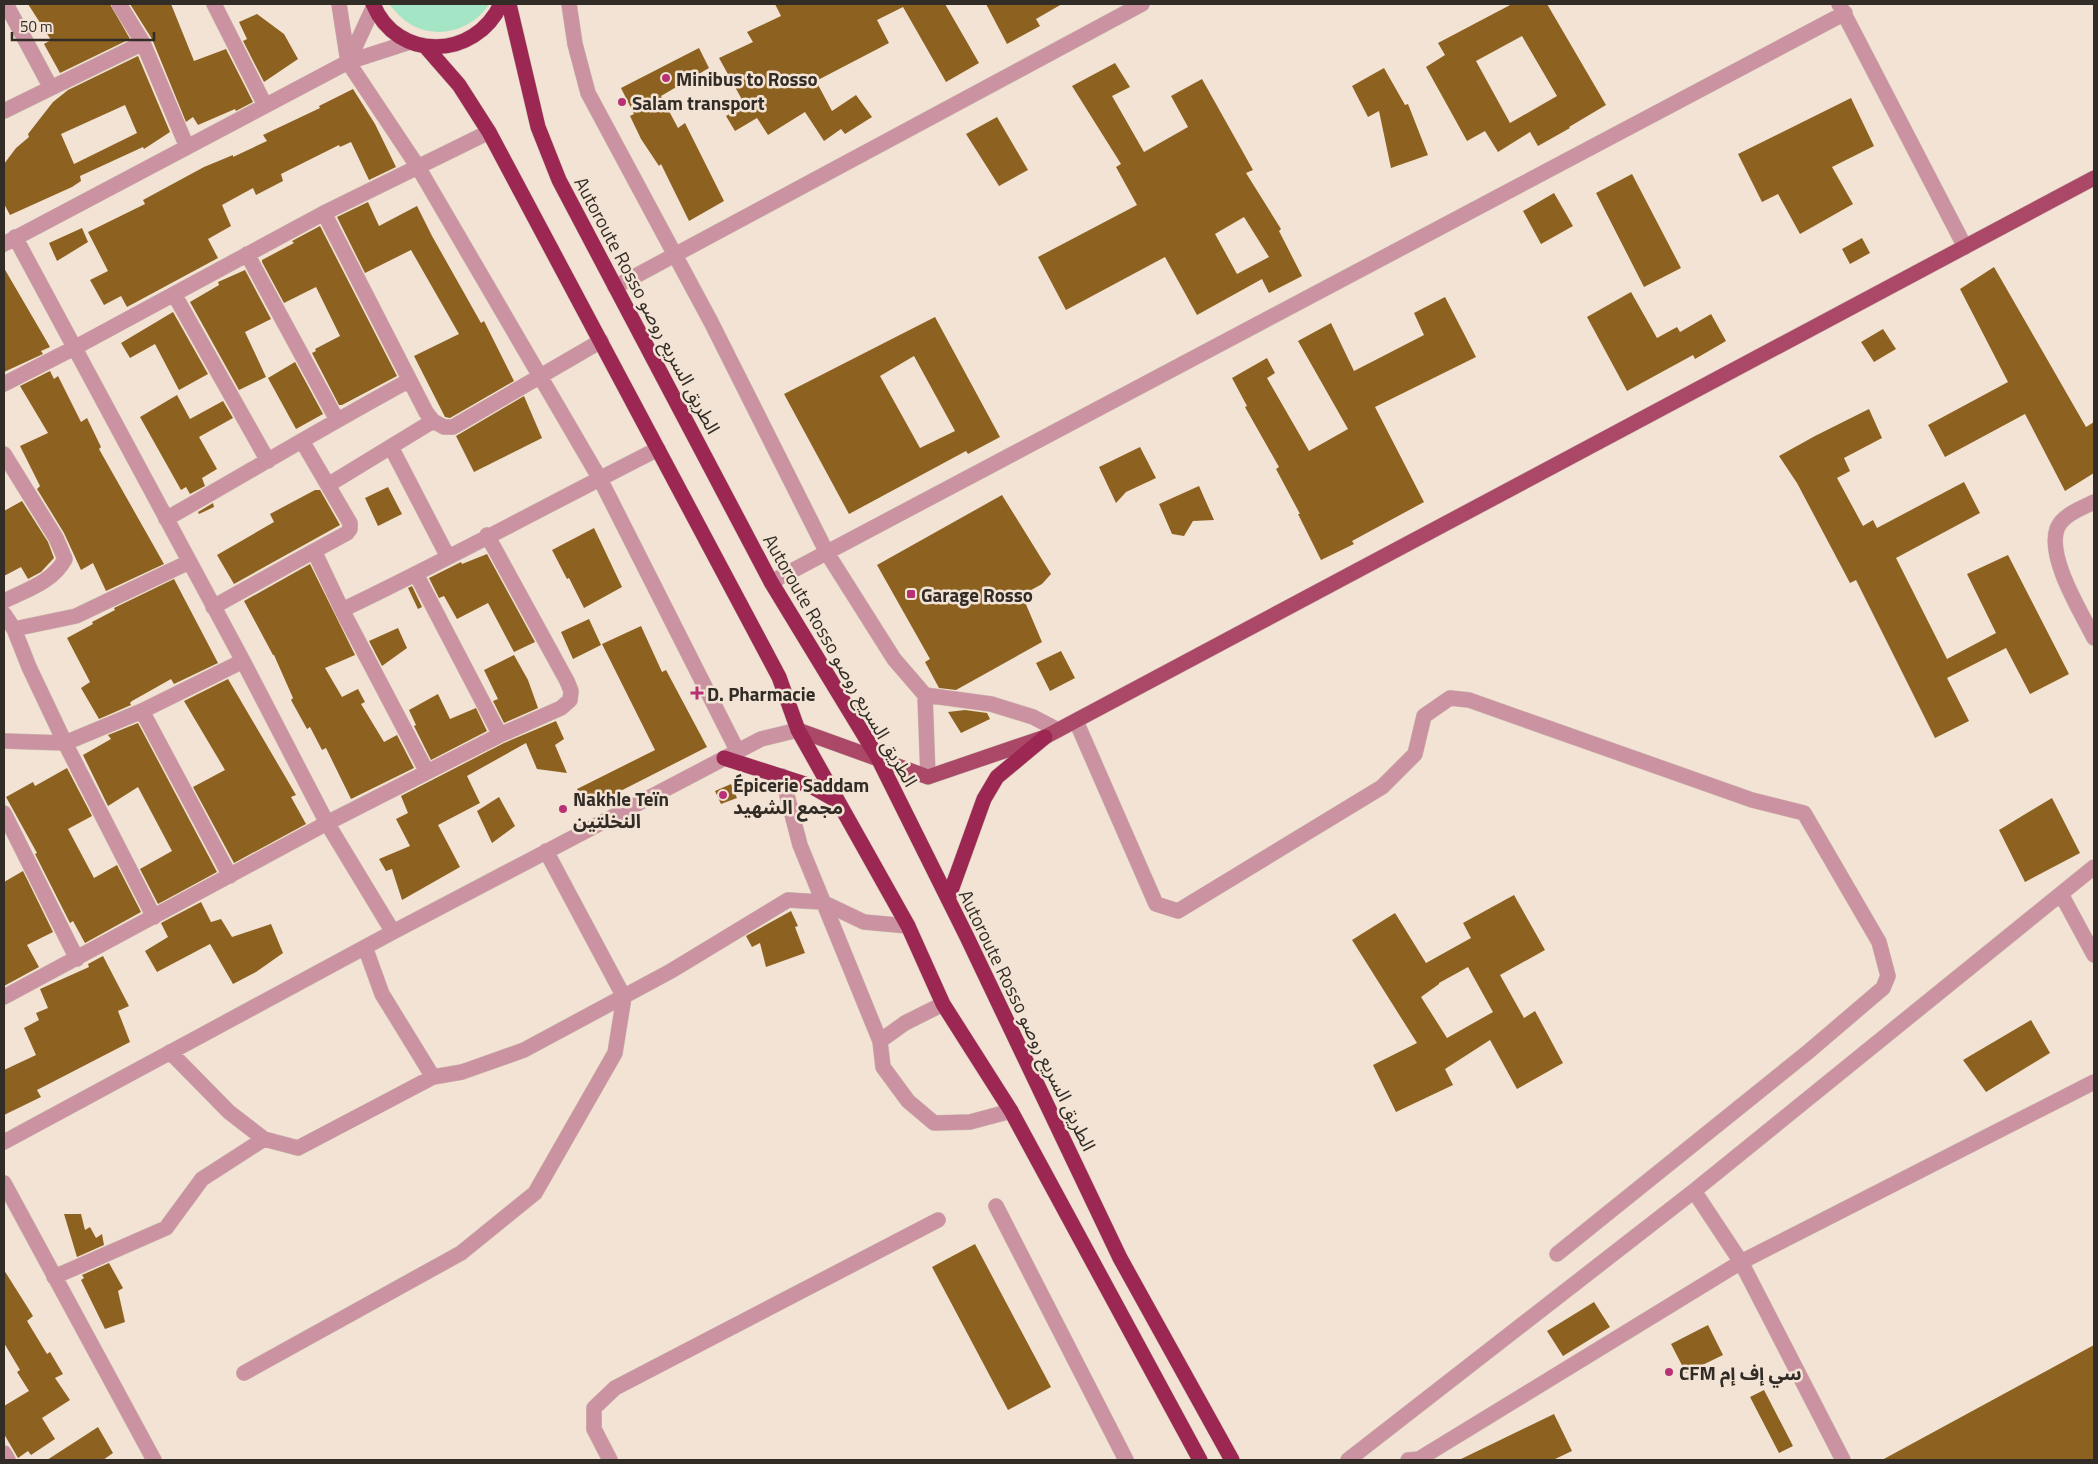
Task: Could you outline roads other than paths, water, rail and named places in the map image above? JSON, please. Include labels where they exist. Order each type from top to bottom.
[{"type":"highway","points":[[373,5],[388,27],[410,42],[425,46],[450,46],[472,38],[490,22],[501,4]]},
{"type":"highway","name":"Autoroute Rosso الطريق السريع روصو","points":[[509,4],[538,127],[559,180],[771,582],[878,758],[948,899],[1120,1258],[1232,1460]]},
{"type":"highway","points":[[425,46],[459,85],[489,132],[779,677],[798,730],[908,926],[943,1004],[1012,1111],[1200,1460]]},
{"type":"highway","points":[[948,899],[984,799],[997,777],[1052,734]]},
{"type":"highway","points":[[731,755],[811,786],[838,801]]},
{"type":"main road","points":[[798,730],[928,777],[1052,734],[2094,178]]},
{"type":"street","points":[[6,4],[52,88]]},
{"type":"street","points":[[119,4],[143,43],[187,146]]},
{"type":"street","points":[[214,4],[266,105]]},
{"type":"street","points":[[339,4],[348,62],[418,167],[600,479],[731,755]]},
{"type":"street","points":[[569,4],[575,44],[588,94],[711,322],[827,553],[894,659],[925,695],[928,777]]},
{"type":"street","points":[[614,286],[1142,4]]},
{"type":"street","points":[[348,62],[373,5]]},
{"type":"street","points":[[771,582],[1842,9],[1965,247]]},
{"type":"street","points":[[393,932],[327,823],[76,347],[10,241],[348,62],[410,42]]},
{"type":"street","points":[[4,111],[143,43]]},
{"type":"street","points":[[4,384],[324,213],[489,132]]},
{"type":"street","points":[[324,213],[408,381],[433,421],[444,427],[453,427],[601,341]]},
{"type":"street","points":[[247,254],[337,420]]},
{"type":"street","points":[[174,294],[268,461]]},
{"type":"street","points":[[166,519],[408,381]]},
{"type":"street","points":[[328,485],[433,421]]},
{"type":"street","points":[[213,607],[347,533],[350,529],[350,524],[302,440]]},
{"type":"street","points":[[391,447],[448,557]]},
{"type":"street","points":[[342,610],[416,574],[658,449]]},
{"type":"street","points":[[4,454],[56,538],[65,559],[59,571],[43,582],[4,601]]},
{"type":"street","points":[[2094,502],[2070,514],[2057,528],[2056,544],[2063,577],[2094,638]]},
{"type":"street","points":[[4,996],[327,823],[500,735],[560,708],[570,700],[571,691],[487,536]]},
{"type":"street","points":[[314,551],[342,610],[427,772]]},
{"type":"street","points":[[14,629],[76,616],[189,562]]},
{"type":"street","points":[[416,574],[500,735]]},
{"type":"street","points":[[4,614],[14,629],[29,667],[154,917]]},
{"type":"street","points":[[4,741],[66,743],[142,711],[243,661]]},
{"type":"street","points":[[925,695],[991,704],[1033,718],[1052,734]]},
{"type":"street","points":[[1076,721],[1156,904],[1178,911],[1382,787],[1415,754],[1424,716],[1450,698],[1469,700],[1752,800],[1804,813],[1879,942],[1888,976],[1883,988],[1808,1052],[1557,1254]]},
{"type":"street","points":[[142,711],[230,876]]},
{"type":"street","points":[[4,1142],[393,932],[761,739],[798,730]]},
{"type":"street","points":[[782,776],[800,845],[880,1041],[883,1067],[908,1101],[934,1123],[970,1122],[1012,1111]]},
{"type":"street","points":[[4,813],[76,959]]},
{"type":"street","points":[[244,1373],[461,1253],[535,1194],[615,1053],[624,996],[546,851]]},
{"type":"street","points":[[1349,1460],[1694,1191],[2094,867]]},
{"type":"street","points":[[2061,894],[2094,955]]},
{"type":"street","points":[[170,1052],[229,1112],[264,1139],[298,1148],[433,1077],[462,1072],[524,1050],[671,972],[788,900],[822,902],[864,922],[908,926]]},
{"type":"street","points":[[366,947],[382,994],[433,1077]]},
{"type":"street","points":[[880,1041],[905,1023],[943,1004]]},
{"type":"street","points":[[1408,1460],[1419,1459],[1741,1262],[2094,1082]]},
{"type":"street","points":[[54,1277],[166,1228],[202,1179],[264,1139]]},
{"type":"street","points":[[4,1183],[154,1460]]},
{"type":"street","points":[[1694,1191],[1741,1262],[1843,1460]]},
{"type":"street","points":[[996,1206],[1126,1460]]},
{"type":"street","points":[[610,1460],[594,1428],[594,1408],[615,1388],[938,1220]]},
{"type":"street","points":[[4,1453],[8,1460]]},
{"type":"place","name":"Minibus to Rosso","points":[[666,78]]},
{"type":"place","name":"Salam transport","points":[[622,102]]},
{"type":"place","name":"Garage Rosso","points":[[911,594]]},
{"type":"place","name":"D. Pharmacie","points":[[697,693]]},
{"type":"place","name":"Épicerie Saddam مجمع الشهيد","points":[[723,795]]},
{"type":"place","name":"Nakhle Teïn النخلتين","points":[[563,809]]},
{"type":"place","name":"CFM سي إف إم","points":[[1669,1372]]}]
